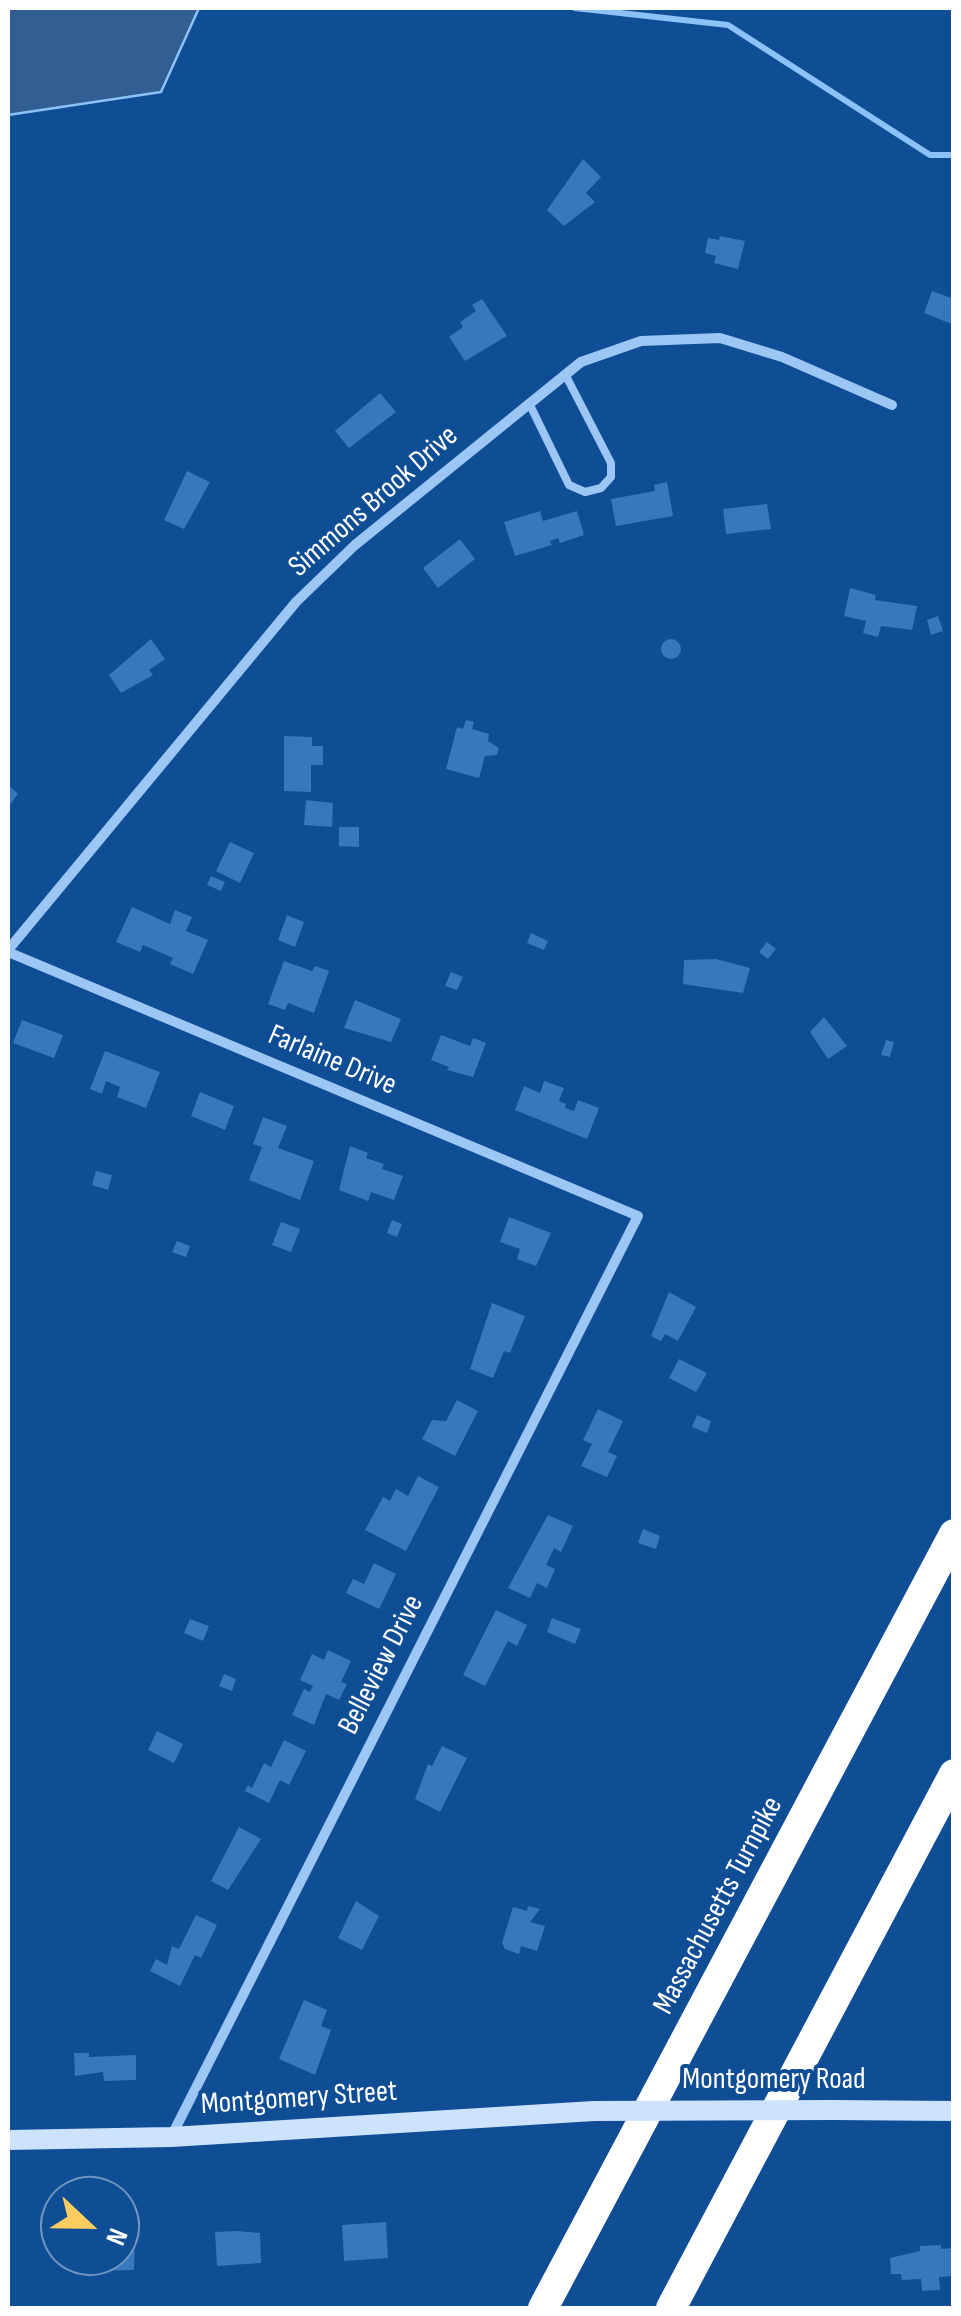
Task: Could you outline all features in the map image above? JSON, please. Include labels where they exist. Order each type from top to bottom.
[{"type":"highway","name":"Massachusetts Turnpike","points":[[543,2308],[954,1534]]},
{"type":"highway","points":[[670,2308],[954,1774]]},
{"type":"main road","name":"Montgomery Street","points":[[8,2140],[171,2137],[594,2111]]},
{"type":"main road","name":"Montgomery Road","points":[[594,2111],[954,2111]]},
{"type":"street","name":"Simmons Brook Drive","points":[[8,951],[296,602],[354,545],[565,374],[600,352],[624,344],[708,337],[766,350],[892,406]]},
{"type":"street","name":"Farlaine Drive","points":[[8,951],[638,1216]]},
{"type":"street","name":"Belleview Drive","points":[[171,2137],[638,1216]]},
{"type":"lane","points":[[529,403],[569,485],[585,492],[601,488],[611,477],[611,463],[565,374]]},
{"type":"water","points":[[8,8],[199,8],[161,92],[8,115]]},
{"type":"building","points":[[583,159],[601,177],[586,193],[595,202],[564,226],[547,210]]},
{"type":"building","points":[[720,236],[745,241],[738,269],[714,263],[716,256],[705,253],[708,238],[719,240]]},
{"type":"building","points":[[932,291],[954,299],[954,325],[924,313]]},
{"type":"building","points":[[482,299],[507,336],[465,361],[449,337],[463,327],[460,322],[476,311],[472,305]]},
{"type":"building","points":[[380,393],[396,412],[349,448],[335,431]]},
{"type":"building","points":[[187,471],[210,482],[184,529],[164,520]]},
{"type":"building","points":[[667,482],[673,516],[616,526],[611,499],[655,491],[654,485]]},
{"type":"building","points":[[767,504],[771,529],[726,534],[723,509]]},
{"type":"building","points":[[540,511],[543,521],[577,511],[584,535],[560,543],[558,538],[550,541],[552,545],[515,556],[504,522]]},
{"type":"building","points":[[460,539],[475,559],[438,588],[423,568]]},
{"type":"building","points":[[850,588],[876,595],[875,600],[917,606],[912,630],[881,626],[878,637],[863,633],[866,621],[844,616]]},
{"type":"building","points":[[938,616],[943,631],[931,635],[927,620]]},
{"type":"building","points":[[151,639],[165,659],[149,670],[153,675],[121,693],[109,675]]},
{"type":"building","points":[[671,639],[681,649],[671,659],[661,649]]},
{"type":"building","points":[[466,720],[474,722],[472,729],[489,734],[488,741],[499,748],[497,755],[485,756],[479,778],[446,769],[457,727],[463,729]]},
{"type":"building","points":[[284,736],[312,737],[312,746],[323,746],[323,765],[311,765],[311,792],[284,791]]},
{"type":"building","points":[[8,785],[18,794],[8,807]]},
{"type":"building","points":[[306,800],[333,803],[332,827],[304,825]]},
{"type":"building","points":[[339,827],[359,827],[359,847],[339,846]]},
{"type":"building","points":[[230,842],[254,853],[240,883],[216,871]]},
{"type":"building","points":[[211,876],[225,882],[221,891],[207,885]]},
{"type":"building","points":[[132,907],[170,924],[175,910],[192,917],[186,931],[208,940],[193,974],[170,964],[173,958],[143,945],[140,952],[116,942]]},
{"type":"building","points":[[287,915],[304,922],[295,947],[278,940]]},
{"type":"building","points":[[531,933],[548,941],[544,950],[527,943]]},
{"type":"building","points":[[767,942],[776,949],[768,959],[759,952]]},
{"type":"building","points":[[716,959],[750,968],[743,993],[683,984],[684,960]]},
{"type":"building","points":[[284,961],[312,971],[315,966],[329,971],[314,1013],[288,1003],[285,1010],[268,1004]]},
{"type":"building","points":[[451,972],[463,977],[457,990],[445,986]]},
{"type":"building","points":[[355,1000],[401,1019],[391,1042],[344,1028]]},
{"type":"building","points":[[824,1017],[847,1046],[828,1059],[810,1032]]},
{"type":"building","points":[[22,1020],[63,1035],[54,1058],[13,1043]]},
{"type":"building","points":[[441,1035],[470,1046],[473,1038],[486,1043],[473,1077],[447,1070],[449,1067],[431,1060]]},
{"type":"building","points":[[886,1040],[894,1042],[890,1057],[881,1055]]},
{"type":"building","points":[[105,1051],[160,1072],[146,1108],[117,1097],[120,1087],[106,1081],[102,1094],[90,1089]]},
{"type":"building","points":[[544,1081],[564,1088],[559,1101],[566,1104],[565,1108],[574,1111],[578,1100],[599,1108],[587,1139],[515,1110],[524,1086],[540,1093]]},
{"type":"building","points":[[200,1092],[234,1106],[225,1130],[191,1116]]},
{"type":"building","points":[[263,1117],[287,1126],[278,1148],[314,1161],[300,1200],[249,1180],[262,1147],[253,1144]]},
{"type":"building","points":[[350,1146],[368,1153],[366,1158],[384,1164],[382,1169],[403,1176],[394,1200],[371,1192],[368,1201],[339,1190]]},
{"type":"building","points":[[96,1171],[112,1175],[108,1190],[92,1185]]},
{"type":"building","points":[[509,1217],[551,1233],[536,1266],[517,1259],[520,1249],[500,1242]]},
{"type":"building","points":[[392,1220],[402,1224],[397,1237],[387,1233]]},
{"type":"building","points":[[281,1222],[300,1229],[291,1252],[272,1245]]},
{"type":"building","points":[[177,1241],[190,1246],[186,1257],[172,1252]]},
{"type":"building","points":[[669,1292],[696,1307],[678,1341],[665,1334],[661,1341],[651,1336]]},
{"type":"building","points":[[492,1303],[525,1316],[510,1353],[504,1351],[493,1378],[470,1369]]},
{"type":"building","points":[[679,1359],[707,1373],[696,1392],[669,1378]]},
{"type":"building","points":[[457,1400],[478,1411],[455,1456],[422,1439],[432,1420],[446,1421]]},
{"type":"building","points":[[598,1409],[623,1421],[608,1452],[617,1456],[607,1477],[581,1466],[592,1444],[583,1440]]},
{"type":"building","points":[[697,1415],[711,1421],[707,1433],[692,1427]]},
{"type":"building","points":[[418,1476],[439,1487],[406,1551],[365,1530],[383,1497],[390,1501],[396,1489],[408,1496]]},
{"type":"building","points":[[548,1515],[573,1526],[561,1552],[554,1548],[546,1565],[555,1569],[547,1588],[537,1583],[530,1598],[508,1588]]},
{"type":"building","points":[[643,1529],[660,1536],[656,1549],[638,1543]]},
{"type":"building","points":[[374,1563],[396,1574],[379,1609],[346,1593],[353,1579],[364,1584]]},
{"type":"building","points":[[496,1610],[527,1625],[517,1646],[508,1641],[485,1686],[463,1675]]},
{"type":"building","points":[[552,1618],[581,1629],[575,1644],[547,1632]]},
{"type":"building","points":[[190,1619],[209,1626],[203,1641],[184,1633]]},
{"type":"building","points":[[328,1650],[351,1661],[341,1682],[347,1684],[339,1700],[326,1694],[314,1725],[292,1715],[304,1689],[310,1692],[313,1686],[300,1680],[312,1654],[324,1660]]},
{"type":"building","points":[[224,1674],[236,1679],[232,1691],[219,1686]]},
{"type":"building","points":[[157,1731],[183,1744],[174,1763],[148,1750]]},
{"type":"building","points":[[284,1740],[306,1751],[289,1785],[280,1780],[269,1803],[245,1791],[248,1785],[252,1788],[264,1763],[271,1767]]},
{"type":"building","points":[[442,1746],[467,1758],[440,1812],[415,1799],[428,1764],[432,1766]]},
{"type":"building","points":[[239,1827],[261,1839],[228,1890],[211,1881]]},
{"type":"building","points":[[356,1901],[379,1916],[362,1950],[338,1938]]},
{"type":"building","points":[[528,1906],[540,1909],[530,1922],[545,1926],[537,1951],[521,1946],[519,1954],[505,1949],[502,1943],[513,1907],[527,1911]]},
{"type":"building","points":[[196,1915],[217,1925],[201,1958],[195,1955],[180,1986],[150,1971],[156,1959],[167,1965],[172,1946],[179,1949]]},
{"type":"building","points":[[304,2000],[327,2010],[321,2026],[331,2030],[315,2075],[279,2059]]},
{"type":"building","points":[[74,2053],[89,2053],[89,2057],[136,2055],[136,2080],[104,2081],[103,2072],[75,2076]]},
{"type":"building","points":[[386,2222],[388,2258],[344,2261],[342,2225]]},
{"type":"building","points":[[215,2232],[260,2233],[261,2263],[217,2266]]},
{"type":"building","points":[[941,2245],[941,2249],[953,2248],[954,2276],[939,2277],[940,2290],[922,2291],[921,2279],[902,2280],[901,2274],[891,2274],[890,2258],[920,2251],[920,2246]]},
{"type":"waterway","points":[[575,8],[728,25],[930,155],[954,155]]}]
